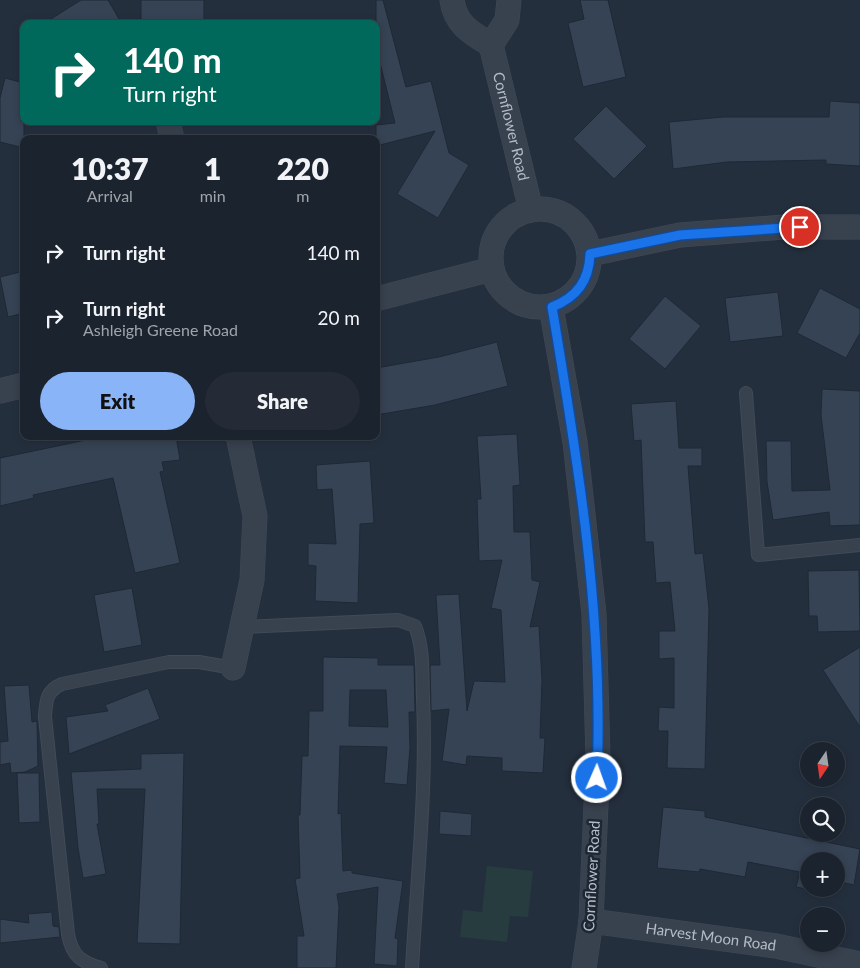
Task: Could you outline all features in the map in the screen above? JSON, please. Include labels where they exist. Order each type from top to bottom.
[{"type":"street","points":[[452,0],[454,12],[468,31],[491,44],[507,20],[509,0]]},
{"type":"street","name":"Cornflower Road","points":[[491,44],[531,210]]},
{"type":"street","points":[[547,209],[563,214],[576,224],[586,238],[590,254],[589,268],[584,281],[576,293],[565,302],[552,307],[536,308],[521,304],[508,296],[498,284],[492,270],[491,254],[495,238],[504,225],[516,215],[531,210],[547,209]]},
{"type":"street","points":[[590,254],[680,235],[784,227],[860,227]]},
{"type":"street","points":[[380,298],[492,270]]},
{"type":"street","name":"Cornflower Road","points":[[552,307],[575,442],[594,614],[598,758],[591,921],[584,968]]},
{"type":"street","points":[[0,391],[20,386]]},
{"type":"street","points":[[232,668],[244,627],[252,580],[255,516],[239,440]]},
{"type":"street","name":"Harvest Moon Road","points":[[591,921],[776,946],[860,964]]},
{"type":"lane","points":[[746,393],[758,555],[860,545]]},
{"type":"lane","points":[[244,627],[398,620],[414,626],[421,642],[424,724],[423,791],[412,968]]},
{"type":"lane","points":[[101,968],[76,957],[68,934],[45,717],[49,694],[53,688],[62,684],[169,662],[199,662],[232,668]]},
{"type":"green space","points":[[487,866],[533,871],[528,917],[510,916],[507,942],[460,937],[463,910],[482,912]]},
{"type":"building","points":[[81,0],[108,0],[120,20],[49,20]]},
{"type":"building","points":[[141,0],[204,0],[204,20],[141,20]]},
{"type":"building","points":[[376,0],[383,0],[406,87],[431,81],[449,153],[469,165],[438,218],[397,194],[435,131],[380,145],[380,135],[376,135],[376,125],[395,123],[380,63],[380,20],[376,20]]},
{"type":"building","points":[[580,0],[608,0],[626,77],[583,87],[568,23],[584,19]]},
{"type":"building","points":[[5,78],[20,82],[20,125],[24,125],[24,135],[20,135],[20,147],[0,142],[0,98]]},
{"type":"building","points":[[830,101],[860,103],[860,166],[826,164],[826,160],[727,162],[673,169],[669,122],[723,117],[829,117]]},
{"type":"building","points":[[606,106],[647,146],[614,179],[573,139]]},
{"type":"building","points":[[20,272],[20,314],[8,317],[0,277]]},
{"type":"building","points":[[820,288],[860,309],[860,333],[846,358],[797,333]]},
{"type":"building","points":[[778,292],[783,336],[730,342],[725,298]]},
{"type":"building","points":[[665,296],[701,326],[665,369],[629,339]]},
{"type":"building","points":[[497,342],[508,386],[435,405],[380,414],[380,367],[439,357]]},
{"type":"building","points":[[822,389],[860,391],[860,525],[830,526],[829,512],[773,520],[767,482],[766,441],[791,441],[792,491],[830,490],[821,415]]},
{"type":"building","points":[[676,401],[679,448],[702,448],[702,466],[688,466],[695,554],[703,553],[709,609],[705,769],[667,768],[668,731],[658,731],[659,707],[674,708],[674,658],[659,659],[659,631],[675,631],[670,582],[656,583],[653,542],[645,542],[641,440],[634,441],[631,404]]},
{"type":"building","points":[[517,434],[520,485],[513,486],[514,532],[530,532],[532,580],[540,582],[530,627],[539,626],[542,680],[540,738],[545,738],[543,773],[502,771],[502,758],[467,756],[466,765],[442,761],[449,709],[431,711],[430,665],[440,665],[436,595],[459,594],[467,711],[474,681],[505,682],[501,610],[491,608],[502,560],[479,561],[477,499],[481,499],[477,436]]},
{"type":"building","points":[[86,440],[177,440],[180,460],[162,462],[164,471],[160,472],[180,563],[135,573],[113,478],[33,495],[34,498],[0,506],[0,458]]},
{"type":"building","points":[[370,461],[374,523],[360,524],[358,603],[315,601],[316,566],[308,565],[308,543],[336,544],[332,489],[317,490],[316,465]]},
{"type":"building","points":[[859,570],[860,631],[818,632],[817,616],[809,616],[808,571]]},
{"type":"building","points":[[132,588],[142,645],[104,652],[94,595]]},
{"type":"building","points":[[860,647],[860,727],[823,670]]},
{"type":"building","points":[[323,657],[378,658],[378,665],[414,665],[415,712],[409,712],[410,748],[407,785],[384,783],[387,747],[340,746],[338,814],[341,813],[343,871],[352,870],[352,873],[403,881],[395,938],[398,939],[397,966],[374,964],[378,887],[337,894],[339,907],[336,968],[297,968],[297,936],[304,936],[295,879],[300,878],[298,815],[300,815],[302,756],[308,756],[309,711],[323,711]],"holes":[[[350,690],[386,690],[388,727],[349,726]]]},
{"type":"building","points":[[29,685],[32,722],[37,721],[38,766],[25,772],[11,773],[10,763],[0,765],[0,742],[8,741],[4,686]]},
{"type":"building","points":[[148,688],[160,719],[69,754],[66,717],[108,711],[105,705]]},
{"type":"building","points":[[184,753],[180,944],[137,943],[145,789],[97,789],[99,824],[97,824],[106,874],[83,878],[78,848],[71,772],[141,769],[141,754]]},
{"type":"building","points":[[17,773],[39,773],[40,822],[19,823]]},
{"type":"building","points":[[663,807],[705,811],[705,817],[800,837],[800,842],[826,842],[860,849],[854,885],[845,883],[845,852],[800,852],[800,872],[748,862],[745,877],[700,869],[699,872],[657,868]]},
{"type":"building","points":[[440,811],[472,814],[471,836],[439,834]]},
{"type":"building","points":[[800,872],[800,888],[796,887]]},
{"type":"building","points":[[52,912],[53,926],[59,927],[60,937],[0,943],[0,919],[29,923],[28,914]]},
{"type":"route","points":[[597,778],[594,614],[575,442],[552,307],[565,302],[576,293],[584,281],[589,268],[590,254],[680,235],[800,227]]}]
